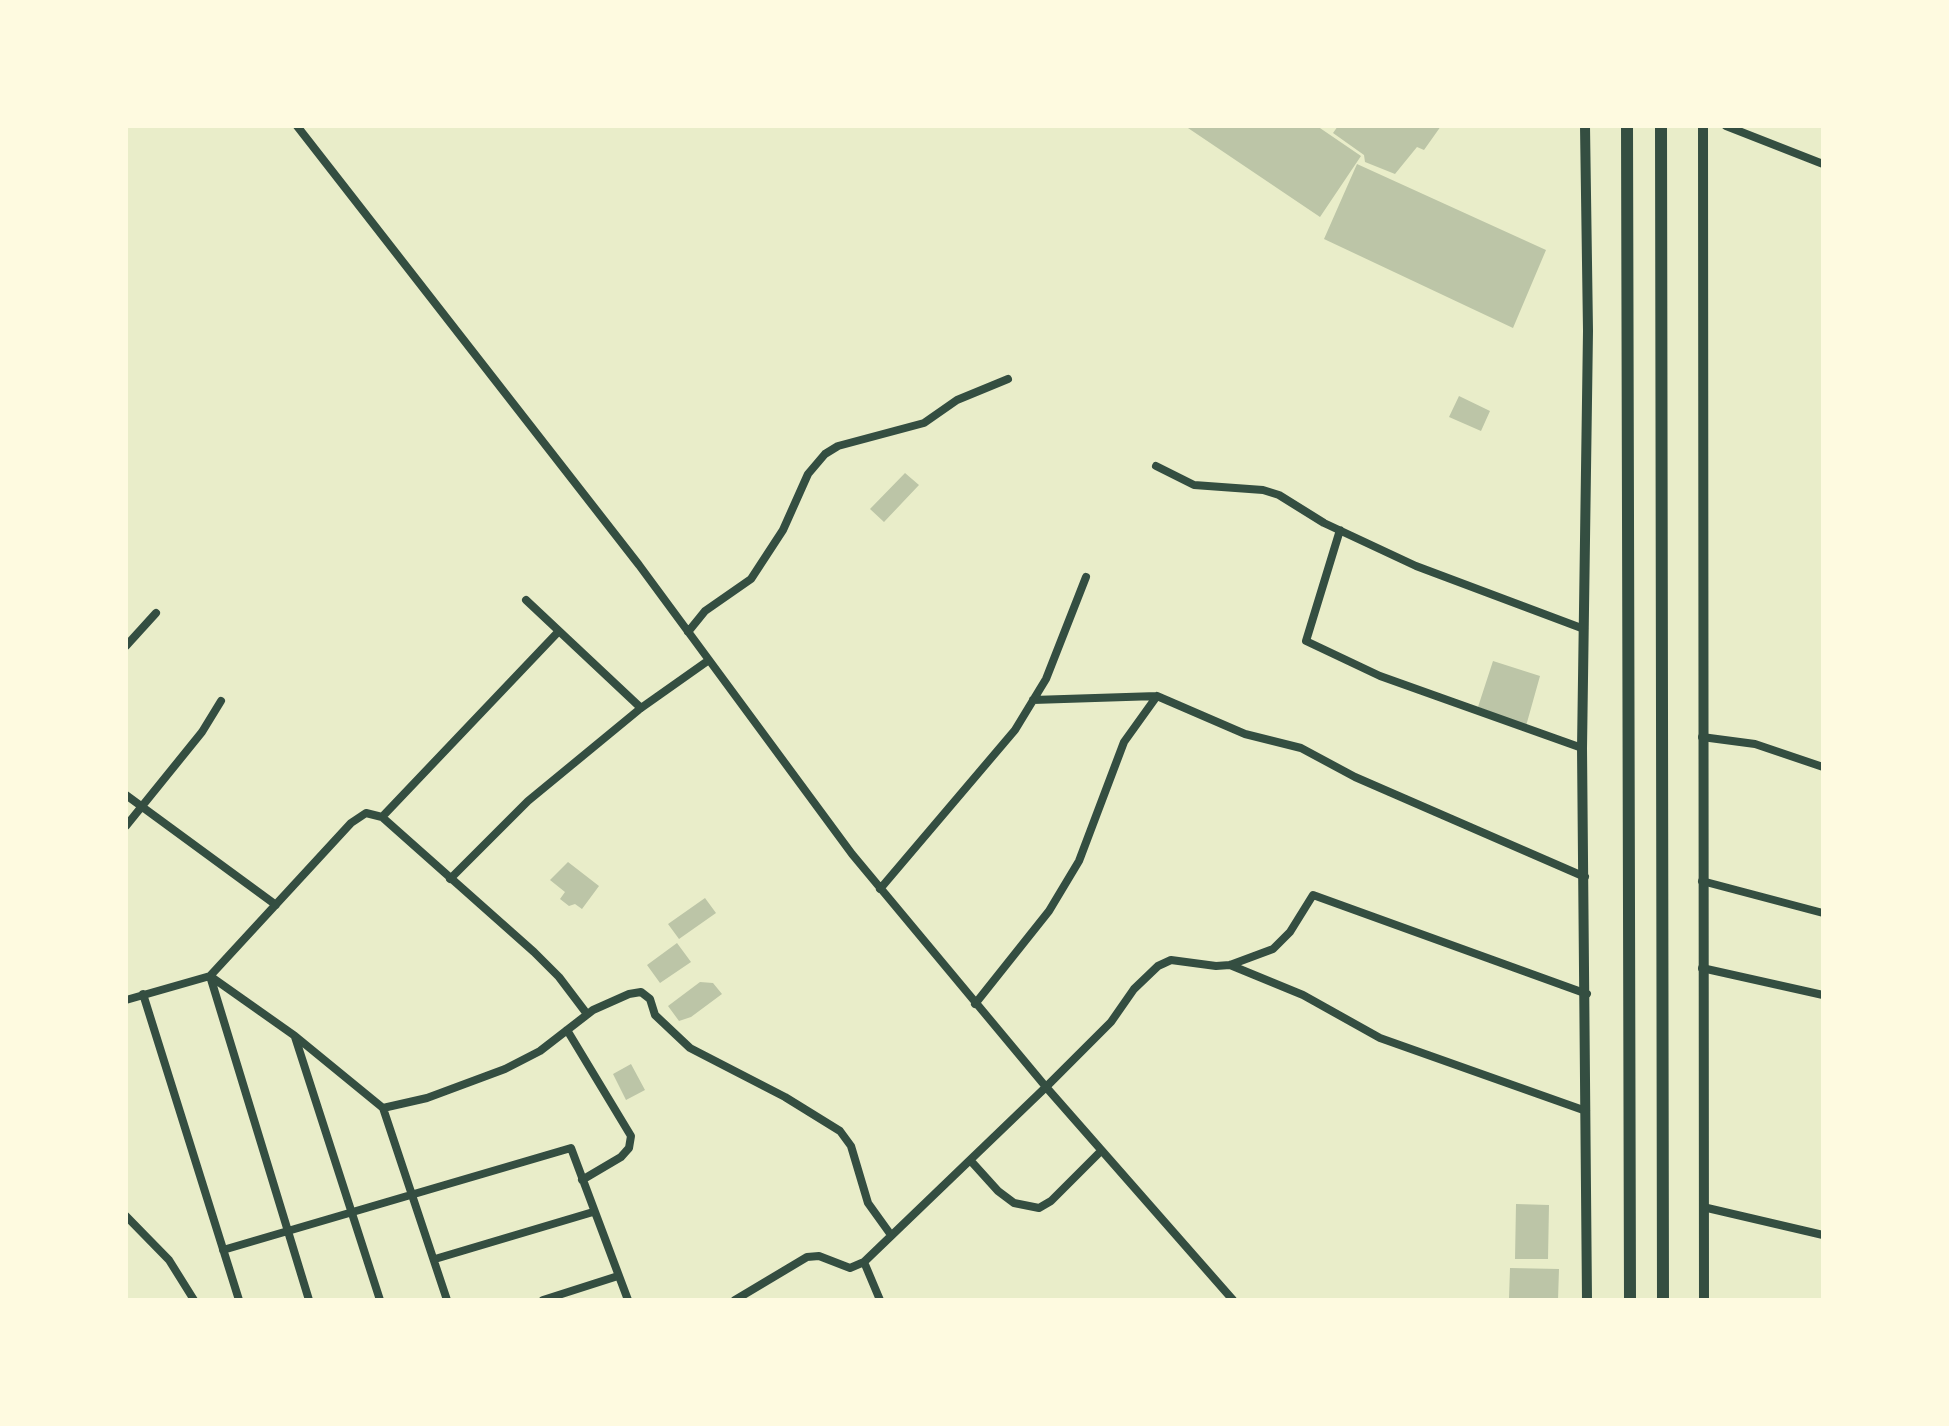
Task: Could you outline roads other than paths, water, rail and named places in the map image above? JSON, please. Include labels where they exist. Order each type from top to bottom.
[{"type":"highway","points":[[1627,126],[1630,1300]]},
{"type":"highway","points":[[1661,126],[1663,1300]]},
{"type":"street","points":[[297,126],[688,632],[880,889],[1046,1087],[1233,1300]]},
{"type":"street","points":[[1585,126],[1588,331],[1582,748],[1587,994],[1587,1300]]},
{"type":"street","points":[[1703,126],[1704,1300]]},
{"type":"street","points":[[1726,126],[1823,164]]},
{"type":"street","points":[[688,632],[705,611],[751,579],[783,530],[808,474],[825,454],[838,446],[924,423],[957,400],[1008,379]]},
{"type":"street","points":[[1156,466],[1194,485],[1263,490],[1279,495],[1340,530],[1416,566],[1584,629]]},
{"type":"street","points":[[1340,530],[1306,641],[1380,676],[1582,748]]},
{"type":"street","points":[[880,889],[980,774],[1033,700],[1046,679],[1086,577]]},
{"type":"street","points":[[526,600],[641,708]]},
{"type":"street","points":[[126,646],[156,613]]},
{"type":"street","points":[[382,817],[559,631]]},
{"type":"street","points":[[450,879],[528,801],[641,708],[709,660]]},
{"type":"street","points":[[1033,700],[1157,696],[1245,734],[1301,748],[1355,777],[1585,877]]},
{"type":"street","points":[[975,1004],[1049,911],[1079,861],[1124,742],[1157,696]]},
{"type":"street","points":[[126,826],[221,701]]},
{"type":"street","points":[[1702,737],[1755,744],[1823,767]]},
{"type":"street","points":[[126,795],[276,905]]},
{"type":"street","points":[[126,1000],[210,976],[359,816],[366,813],[382,817],[552,970],[587,1014]]},
{"type":"street","points":[[1702,881],[1823,913]]},
{"type":"street","points":[[735,1300],[807,1257],[819,1256],[850,1268],[864,1262],[1111,1022],[1134,989],[1158,966],[1171,960],[1230,965],[1273,949],[1290,932],[1313,895],[1587,994]]},
{"type":"street","points":[[1230,965],[1303,995],[1380,1038],[1586,1111]]},
{"type":"street","points":[[1702,968],[1823,995]]},
{"type":"street","points":[[210,976],[295,1036],[383,1108],[447,1300]]},
{"type":"street","points":[[210,976],[309,1300]]},
{"type":"street","points":[[383,1108],[427,1098],[505,1069],[540,1051],[587,1014],[612,1000],[641,992],[650,999],[655,1015],[690,1048],[785,1097],[840,1131],[851,1146],[868,1203],[891,1235]]},
{"type":"street","points":[[143,994],[239,1300]]},
{"type":"street","points":[[567,1030],[631,1136],[629,1148],[621,1157],[582,1180]]},
{"type":"street","points":[[295,1036],[380,1300]]},
{"type":"street","points":[[223,1250],[571,1148],[628,1300]]},
{"type":"street","points":[[970,1160],[998,1191],[1014,1203],[1039,1208],[1051,1201],[1101,1151]]},
{"type":"street","points":[[1703,1207],[1823,1235]]},
{"type":"street","points":[[435,1259],[593,1212]]},
{"type":"street","points":[[126,1216],[169,1260],[194,1300]]},
{"type":"street","points":[[864,1262],[880,1300]]},
{"type":"street","points":[[543,1300],[618,1276]]}]
